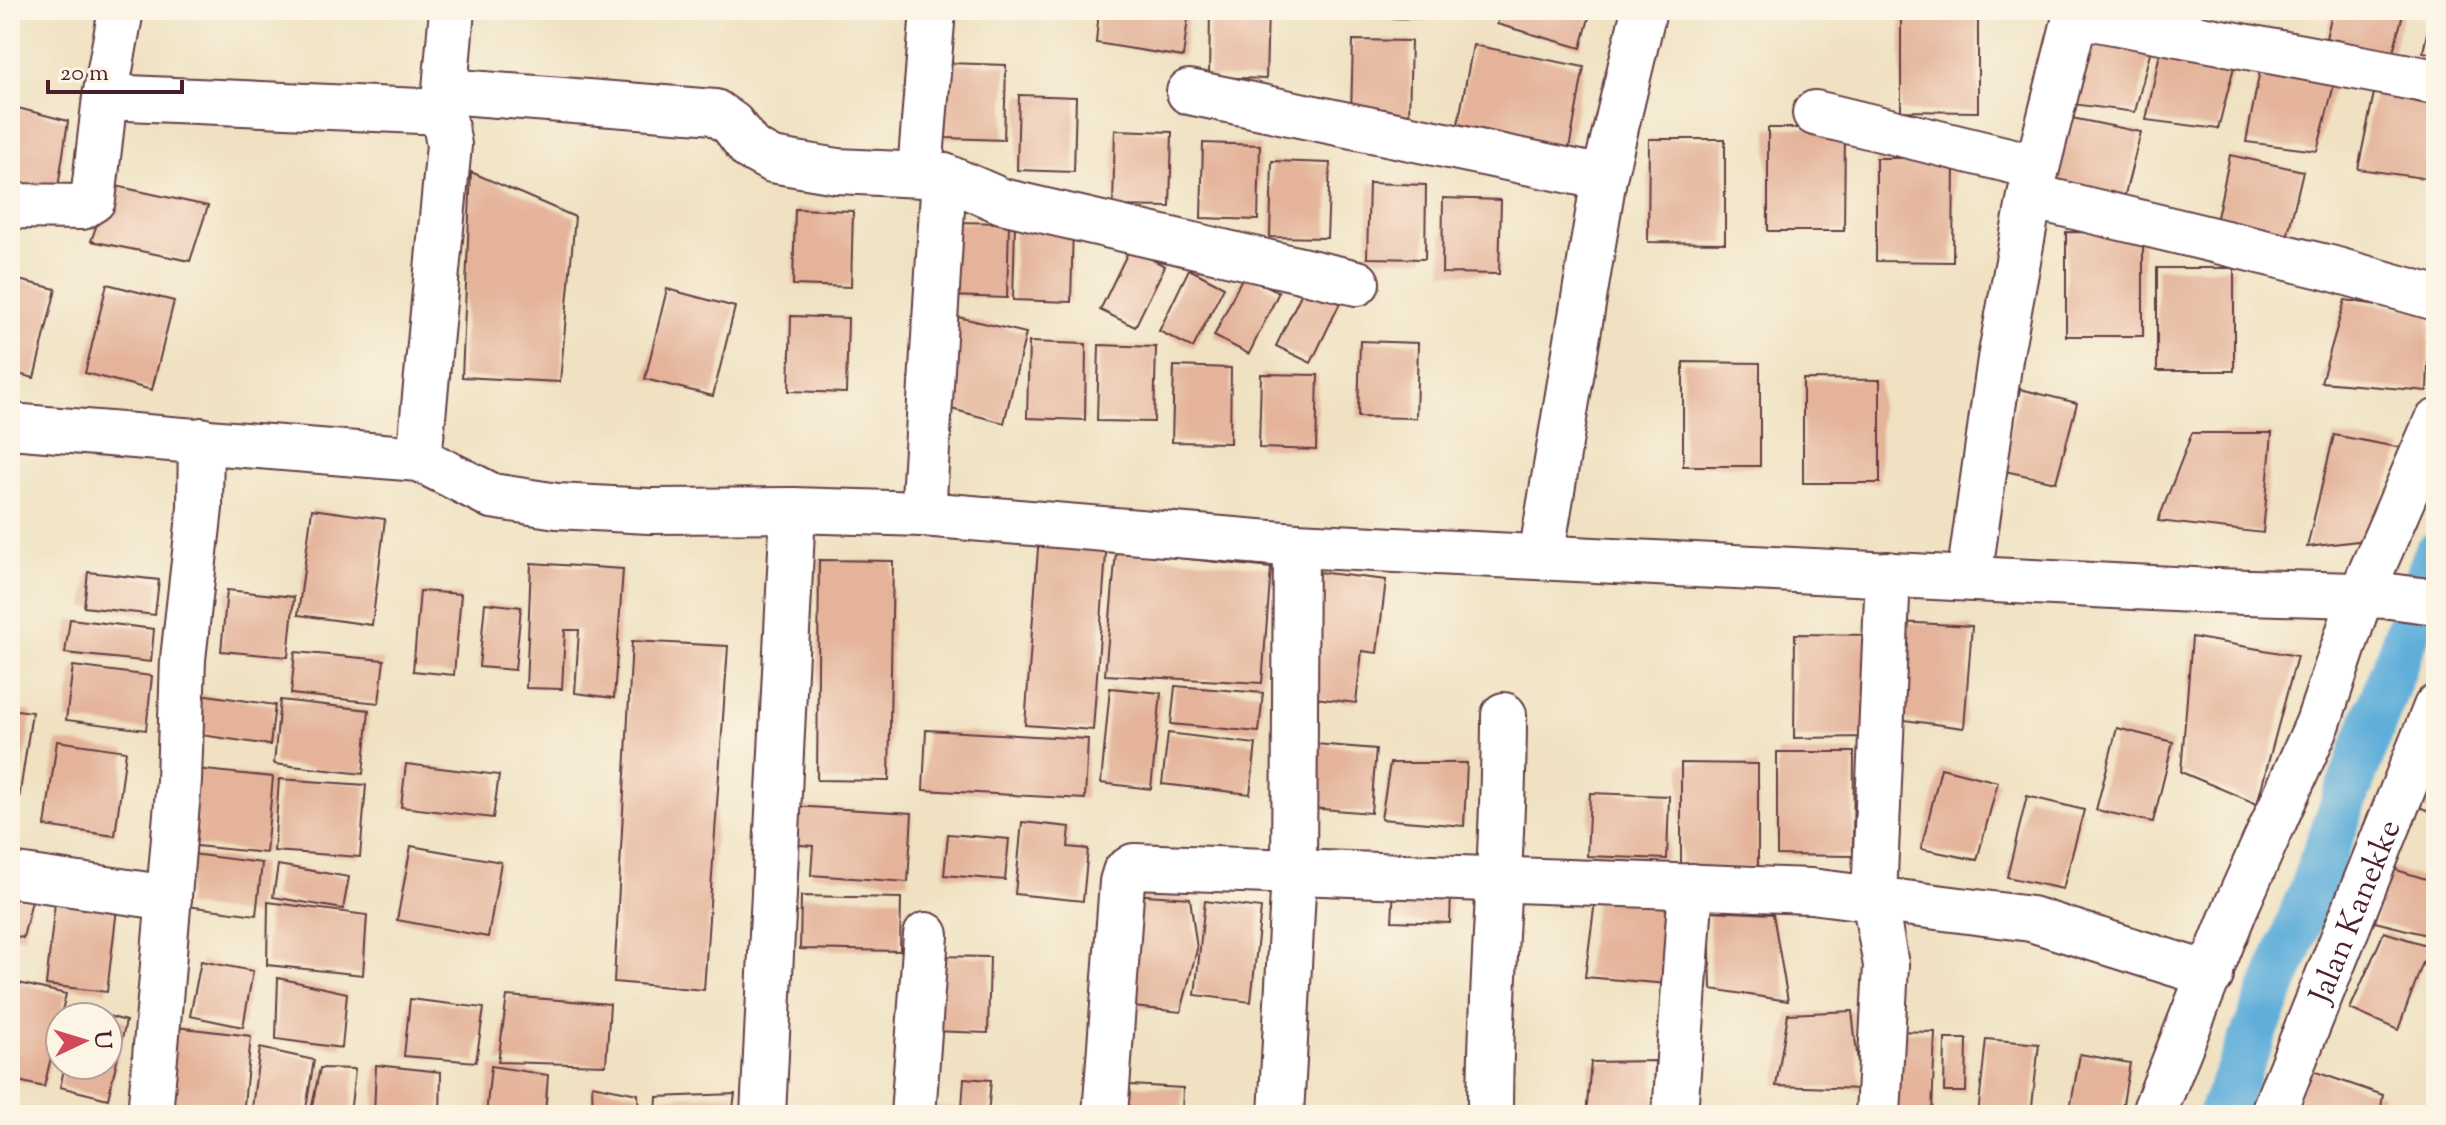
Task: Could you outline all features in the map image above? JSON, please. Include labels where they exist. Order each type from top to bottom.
[{"type":"street","points":[[10,206],[82,207],[93,200],[105,97],[121,10]]},
{"type":"street","points":[[419,459],[449,145],[444,101],[452,10]]},
{"type":"street","points":[[923,514],[933,10]]},
{"type":"street","points":[[1541,557],[1604,178],[1644,10]]},
{"type":"street","points":[[1969,578],[2000,359],[2034,181],[2076,13],[2436,82]]},
{"type":"street","points":[[1189,92],[1604,178]]},
{"type":"street","points":[[105,97],[444,101],[715,112],[732,124],[750,148],[772,160],[837,171],[932,174],[1002,201],[1357,283]]},
{"type":"street","points":[[1815,113],[2034,181],[2436,298]]},
{"type":"street","points":[[2153,1115],[2236,907],[2375,596],[2436,422]]},
{"type":"street","points":[[10,426],[419,459],[492,496],[557,506],[649,511],[793,510],[923,514],[1296,545],[2375,596],[2436,602]]},
{"type":"street","points":[[150,1115],[179,780],[183,659],[200,508],[201,440]]},
{"type":"street","points":[[763,1115],[793,510]]},
{"type":"street","points":[[1281,1115],[1294,873],[1296,545]]},
{"type":"street","points":[[1878,1115],[1886,965],[1874,898],[1888,574]]},
{"type":"street","name":"Jalan Kanekke","points":[[2272,1115],[2436,707]]},
{"type":"street","points":[[1490,1115],[1490,1007],[1501,878],[1504,715]]},
{"type":"street","points":[[1105,1115],[1125,872],[1134,866],[1154,864],[1294,873],[1811,891],[2031,919],[2211,975]]},
{"type":"street","points":[[10,875],[169,898]]},
{"type":"street","points":[[1675,1115],[1691,886]]},
{"type":"street","points":[[913,1115],[926,935]]},
{"type":"building","points":[[1099,10],[1189,10],[1183,57],[1096,43]]},
{"type":"building","points":[[1210,10],[1268,10],[1266,79],[1209,77]]},
{"type":"building","points":[[1386,10],[1443,10],[1443,19],[1386,18]]},
{"type":"building","points":[[1502,10],[1591,10],[1581,48],[1497,24]]},
{"type":"building","points":[[1901,10],[1978,10],[1978,112],[1901,111]]},
{"type":"building","points":[[2333,10],[2404,10],[2393,52],[2326,38]]},
{"type":"building","points":[[2432,10],[2436,10],[2436,54],[2423,52]]},
{"type":"building","points":[[2079,26],[2153,41],[2135,112],[2064,103]]},
{"type":"building","points":[[1353,40],[1411,41],[1409,117],[1351,115]]},
{"type":"building","points":[[2162,43],[2236,59],[2218,129],[2146,120]]},
{"type":"building","points":[[1473,45],[1584,67],[1569,149],[1458,124]]},
{"type":"building","points":[[948,63],[1006,65],[1004,140],[946,138]]},
{"type":"building","points":[[2261,65],[2335,81],[2317,151],[2246,142]]},
{"type":"building","points":[[2374,93],[2436,106],[2436,155],[2430,179],[2358,169]]},
{"type":"building","points":[[1019,95],[1076,97],[1074,172],[1017,170]]},
{"type":"building","points":[[10,106],[68,121],[58,188],[10,184]]},
{"type":"building","points":[[2067,117],[2141,132],[2123,202],[2052,193]]},
{"type":"building","points":[[1768,128],[1845,128],[1844,231],[1768,231]]},
{"type":"building","points":[[1115,130],[1172,132],[1170,207],[1113,206]]},
{"type":"building","points":[[1649,139],[1725,139],[1725,243],[1648,242]]},
{"type":"building","points":[[1203,143],[1260,145],[1258,220],[1201,218]]},
{"type":"building","points":[[2230,155],[2303,171],[2286,242],[2214,232]]},
{"type":"building","points":[[1876,158],[1954,158],[1953,262],[1876,261]]},
{"type":"building","points":[[1272,161],[1330,163],[1327,238],[1270,237]]},
{"type":"building","points":[[471,172],[575,217],[560,382],[462,377]]},
{"type":"building","points":[[1369,183],[1426,185],[1425,259],[1367,258]]},
{"type":"building","points":[[111,185],[208,206],[190,261],[91,241]]},
{"type":"building","points":[[1443,198],[1501,200],[1499,274],[1442,273]]},
{"type":"building","points":[[795,209],[853,211],[851,287],[793,285]]},
{"type":"building","points":[[952,222],[1009,223],[1007,298],[950,296]]},
{"type":"building","points":[[1015,225],[1073,226],[1071,302],[1013,300]]},
{"type":"building","points":[[2066,232],[2143,233],[2143,336],[2066,336]]},
{"type":"building","points":[[1130,248],[1165,266],[1135,327],[1100,310]]},
{"type":"building","points":[[2157,268],[2234,268],[2234,371],[2157,371]]},
{"type":"building","points":[[1189,269],[1224,287],[1193,348],[1159,331]]},
{"type":"building","points":[[1244,274],[1279,292],[1249,354],[1214,336]]},
{"type":"building","points":[[10,278],[56,289],[34,378],[10,372]]},
{"type":"building","points":[[107,284],[174,301],[152,390],[85,373]]},
{"type":"building","points":[[1306,284],[1341,301],[1311,363],[1276,346]]},
{"type":"building","points":[[667,289],[735,307],[713,396],[645,379]]},
{"type":"building","points":[[2345,300],[2430,313],[2427,391],[2321,382]]},
{"type":"building","points":[[791,316],[848,318],[846,393],[789,391]]},
{"type":"building","points":[[958,317],[1026,333],[1004,423],[936,405]]},
{"type":"building","points":[[1360,341],[1418,343],[1416,418],[1358,417]]},
{"type":"building","points":[[1029,342],[1086,344],[1085,420],[1027,418]]},
{"type":"building","points":[[1099,345],[1156,347],[1154,422],[1097,421]]},
{"type":"building","points":[[1683,362],[1760,363],[1760,466],[1683,466]]},
{"type":"building","points":[[1174,366],[1231,368],[1230,443],[1172,442]]},
{"type":"building","points":[[1261,374],[1318,375],[1316,450],[1259,448]]},
{"type":"building","points":[[1803,379],[1880,380],[1880,483],[1803,483]]},
{"type":"building","points":[[2020,389],[2077,403],[2056,482],[2000,470]]},
{"type":"building","points":[[2192,433],[2272,433],[2263,533],[2158,521]]},
{"type":"building","points":[[2334,435],[2402,448],[2366,540],[2307,547]]},
{"type":"building","points":[[312,509],[385,519],[372,625],[298,615]]},
{"type":"building","points":[[1039,535],[1107,540],[1093,730],[1025,725]]},
{"type":"building","points":[[1116,551],[1271,568],[1262,683],[1105,675]]},
{"type":"building","points":[[819,560],[893,561],[889,781],[817,780]]},
{"type":"building","points":[[531,563],[623,569],[614,698],[575,693],[579,630],[565,630],[562,689],[526,688]]},
{"type":"building","points":[[1309,571],[1386,580],[1377,653],[1362,651],[1356,703],[1307,697]]},
{"type":"building","points":[[88,572],[159,580],[155,615],[84,607]]},
{"type":"building","points":[[227,590],[294,597],[288,657],[221,651]]},
{"type":"building","points":[[420,591],[461,594],[454,675],[413,671]]},
{"type":"building","points":[[485,603],[521,607],[515,670],[479,667]]},
{"type":"building","points":[[70,619],[154,629],[151,662],[65,653]]},
{"type":"building","points":[[1898,622],[1972,626],[1964,728],[1889,718]]},
{"type":"building","points":[[1795,634],[1871,635],[1871,737],[1794,738]]},
{"type":"building","points":[[2192,637],[2297,656],[2257,804],[2181,772]]},
{"type":"building","points":[[632,641],[728,646],[704,990],[614,982]]},
{"type":"building","points":[[295,652],[384,660],[379,703],[291,694]]},
{"type":"building","points":[[73,666],[152,676],[146,730],[66,720]]},
{"type":"building","points":[[1175,686],[1263,693],[1259,732],[1171,724]]},
{"type":"building","points":[[1110,688],[1161,693],[1151,789],[1101,783]]},
{"type":"building","points":[[200,694],[275,705],[270,745],[194,734]]},
{"type":"building","points":[[280,700],[369,710],[363,774],[274,764]]},
{"type":"building","points":[[10,709],[32,712],[18,806],[10,805]]},
{"type":"building","points":[[2117,728],[2173,742],[2153,822],[2096,810]]},
{"type":"building","points":[[926,730],[1088,739],[1085,799],[923,790]]},
{"type":"building","points":[[1168,733],[1256,744],[1250,794],[1162,784]]},
{"type":"building","points":[[57,741],[126,751],[115,836],[45,826]]},
{"type":"building","points":[[1303,743],[1376,749],[1371,813],[1298,807]]},
{"type":"building","points":[[1777,752],[1854,752],[1853,856],[1777,855]]},
{"type":"building","points":[[1390,763],[1467,763],[1464,826],[1381,819]]},
{"type":"building","points":[[1681,763],[1758,764],[1758,868],[1681,867]]},
{"type":"building","points":[[406,764],[499,775],[493,818],[401,807]]},
{"type":"building","points":[[1941,768],[1998,782],[1977,860],[1921,849]]},
{"type":"building","points":[[195,769],[273,777],[266,853],[187,845]]},
{"type":"building","points":[[279,779],[366,785],[360,857],[274,851]]},
{"type":"building","points":[[2423,785],[2436,788],[2436,814],[2412,804]]},
{"type":"building","points":[[1590,793],[1669,796],[1667,859],[1587,856]]},
{"type":"building","points":[[2027,796],[2084,810],[2063,889],[2007,877]]},
{"type":"building","points":[[791,806],[912,813],[908,882],[811,875],[813,846],[789,844]]},
{"type":"building","points":[[1022,822],[1070,827],[1068,847],[1088,849],[1083,901],[1015,894]]},
{"type":"building","points":[[948,834],[1009,839],[1005,880],[944,875]]},
{"type":"building","points":[[411,846],[501,862],[488,937],[397,920]]},
{"type":"building","points":[[192,854],[262,863],[256,915],[186,906]]},
{"type":"building","points":[[278,865],[349,877],[343,909],[273,897]]},
{"type":"building","points":[[2390,868],[2436,882],[2435,937],[2375,922]]},
{"type":"building","points":[[1394,887],[1451,890],[1450,923],[1392,921]]},
{"type":"building","points":[[56,893],[118,900],[107,992],[46,985]]},
{"type":"building","points":[[10,894],[32,900],[23,938],[10,934]]},
{"type":"building","points":[[1131,894],[1190,898],[1197,949],[1181,1012],[1124,1006]]},
{"type":"building","points":[[801,896],[901,898],[900,951],[800,949]]},
{"type":"building","points":[[1205,901],[1261,908],[1251,1002],[1195,995]]},
{"type":"building","points":[[1595,901],[1667,904],[1668,984],[1585,977]]},
{"type":"building","points":[[268,902],[367,915],[363,975],[267,965]]},
{"type":"building","points":[[1709,911],[1773,914],[1788,1001],[1711,989]]},
{"type":"building","points":[[2384,932],[2429,946],[2398,1030],[2350,1009]]},
{"type":"building","points":[[933,956],[990,957],[988,1033],[931,1031]]},
{"type":"building","points":[[201,961],[253,971],[243,1027],[190,1016]]},
{"type":"building","points":[[278,978],[347,993],[342,1048],[276,1039]]},
{"type":"building","points":[[10,981],[66,994],[64,1001],[44,1001],[44,1087],[10,1079]]},
{"type":"building","points":[[507,996],[610,1004],[606,1065],[498,1062]]},
{"type":"building","points":[[410,999],[484,1008],[476,1062],[404,1056]]},
{"type":"building","points":[[1852,1011],[1861,1089],[1776,1086],[1788,1014]]},
{"type":"building","points":[[167,1026],[251,1036],[243,1115],[161,1115]]},
{"type":"building","points":[[1888,1031],[1935,1032],[1932,1115],[1885,1115]]},
{"type":"building","points":[[1945,1039],[1967,1039],[1966,1092],[1944,1092]]},
{"type":"building","points":[[1986,1039],[2039,1044],[2031,1115],[1978,1115]]},
{"type":"building","points":[[260,1048],[314,1060],[305,1115],[251,1115]]},
{"type":"building","points":[[2080,1054],[2130,1063],[2121,1115],[2069,1115]]},
{"type":"building","points":[[1655,1061],[1654,1115],[1586,1115],[1591,1062]]},
{"type":"building","points":[[376,1065],[441,1072],[440,1115],[374,1115]]},
{"type":"building","points":[[491,1066],[548,1075],[545,1115],[486,1115]]},
{"type":"building","points":[[320,1068],[355,1069],[350,1115],[310,1115]]},
{"type":"building","points":[[2307,1069],[2383,1095],[2380,1115],[2292,1115]]},
{"type":"building","points":[[964,1078],[991,1080],[988,1115],[935,1115],[936,1106],[962,1108]]},
{"type":"building","points":[[61,1081],[112,1081],[108,1099],[60,1087]]},
{"type":"building","points":[[592,1085],[638,1094],[639,1115],[593,1115]]},
{"type":"building","points":[[1130,1085],[1183,1088],[1182,1115],[1128,1115]]},
{"type":"building","points":[[735,1094],[732,1115],[656,1115],[657,1097]]},
{"type":"waterway","points":[[2220,1115],[2286,957],[2436,555]]}]
